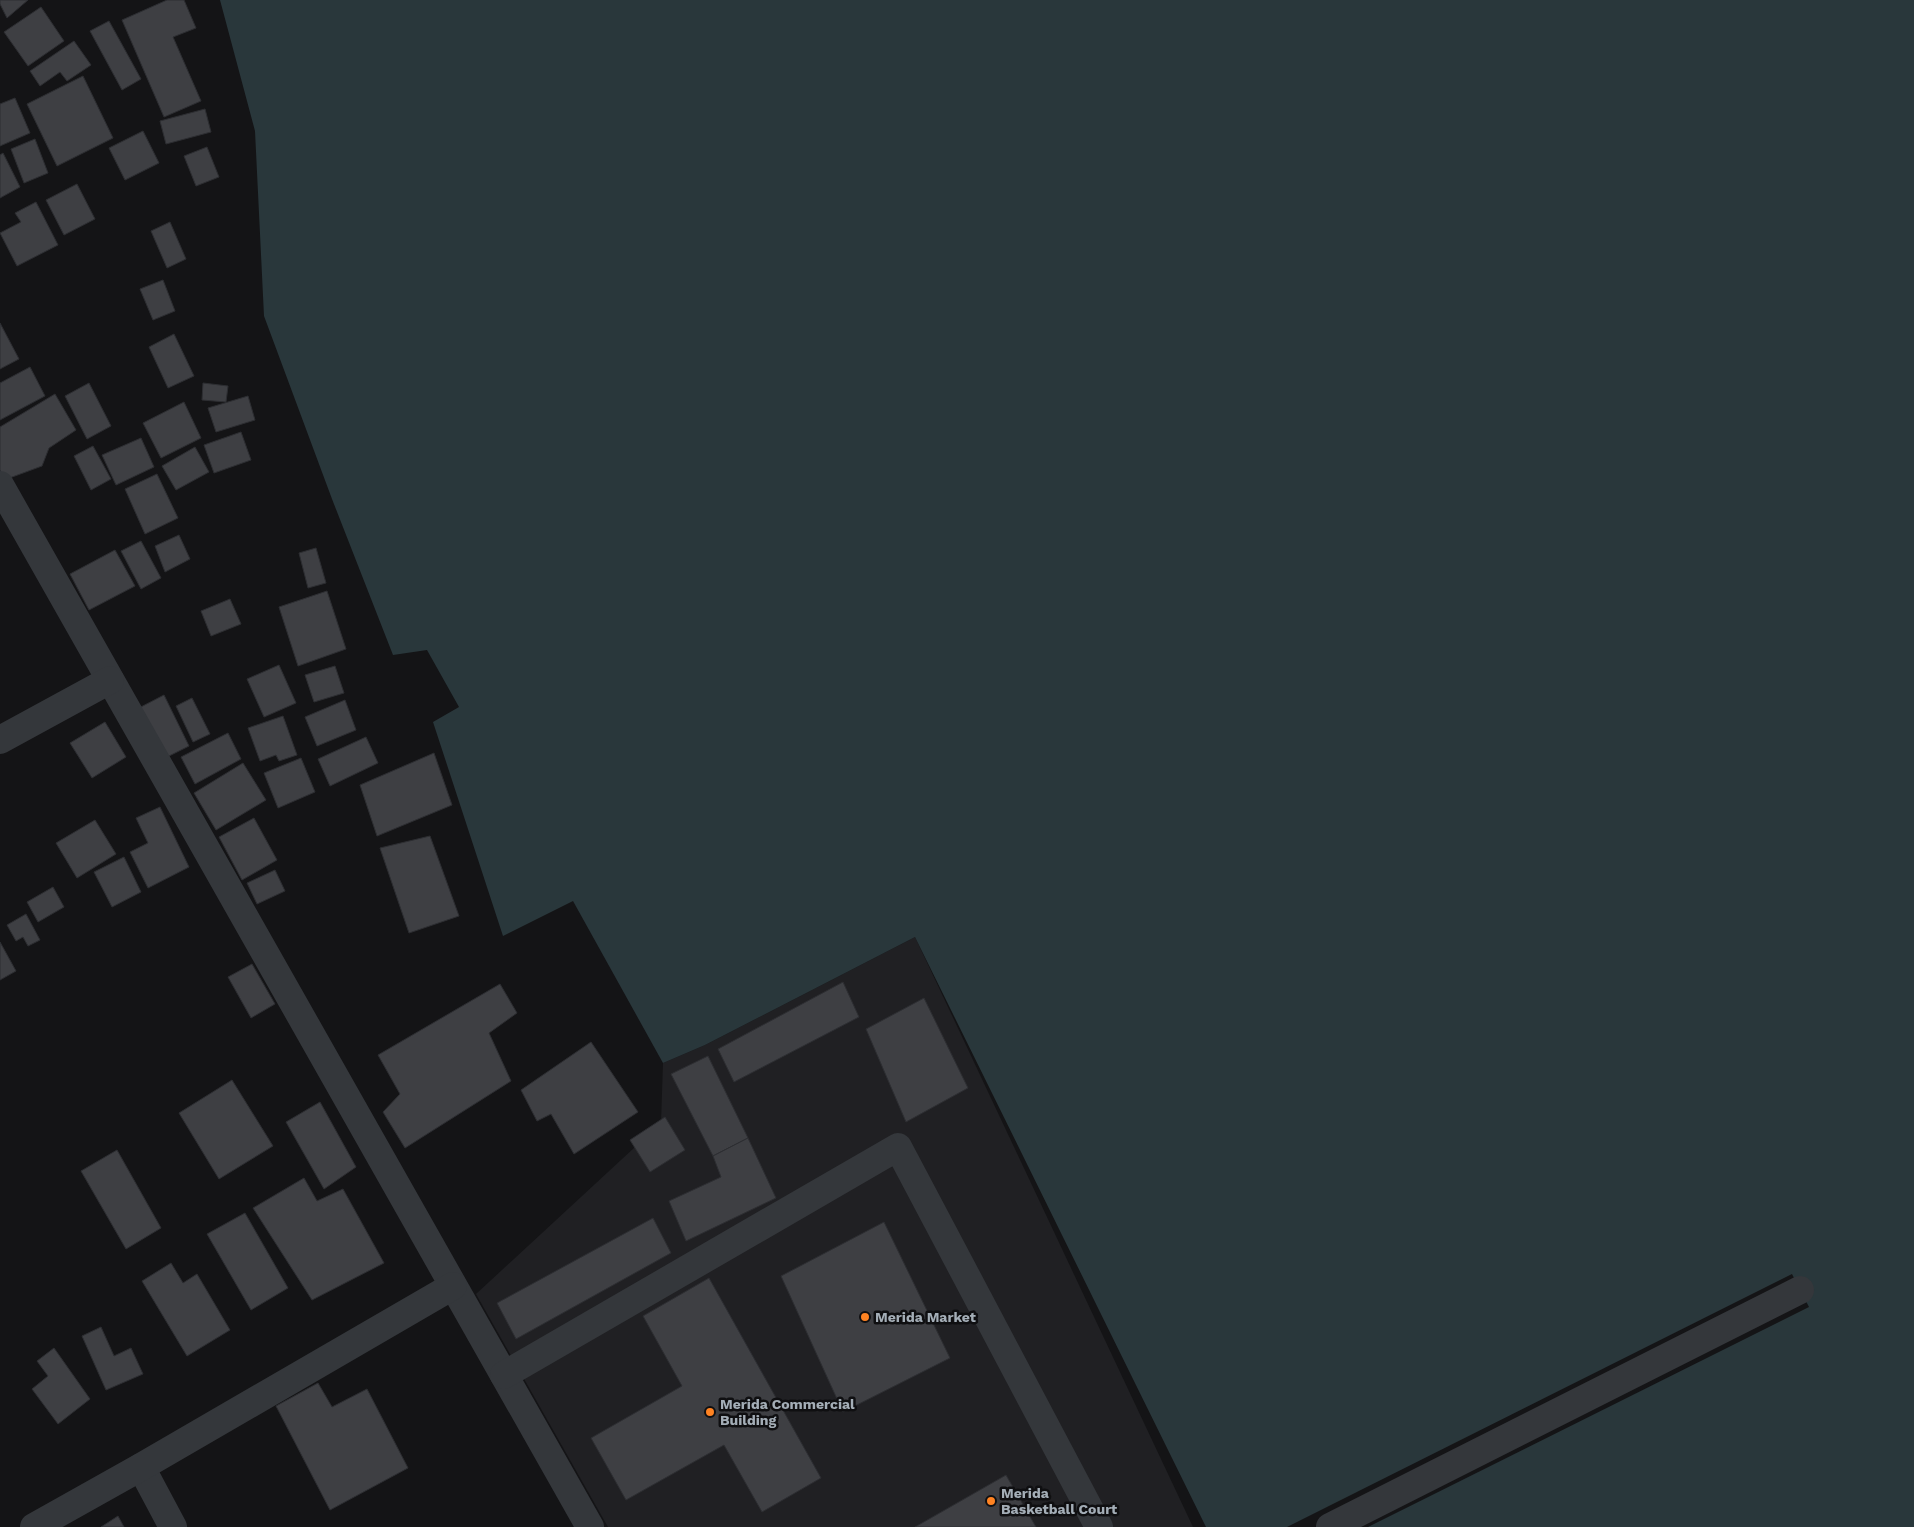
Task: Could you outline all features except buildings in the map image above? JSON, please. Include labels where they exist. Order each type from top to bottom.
[{"type":"street","points":[[0,485],[590,1527]]},
{"type":"street","points":[[0,740],[110,680]]},
{"type":"street","points":[[504,1375],[898,1147],[1099,1527]]},
{"type":"street","points":[[34,1527],[453,1286]]},
{"type":"street","points":[[1330,1527],[1800,1290]]},
{"type":"street","points":[[141,1467],[173,1527]]},
{"type":"shaded area","points":[[220,0],[1914,0],[1914,1527],[1206,1527],[915,937],[705,1045],[663,1063],[573,901],[503,936],[433,722],[459,707],[427,650],[393,655],[332,499],[264,316],[255,131]]},
{"type":"shaded area","points":[[915,937],[1193,1527],[608,1527],[476,1294],[661,1123],[663,1063],[705,1045]]},
{"type":"pier","points":[[1792,1274],[1809,1307],[1368,1527],[1287,1527]]},
{"type":"place","name":"Merida Market","points":[[865,1317]]},
{"type":"place","name":"Merida Commercial Building","points":[[710,1412]]},
{"type":"place","name":"Merida Basketball Court","points":[[991,1501]]}]
